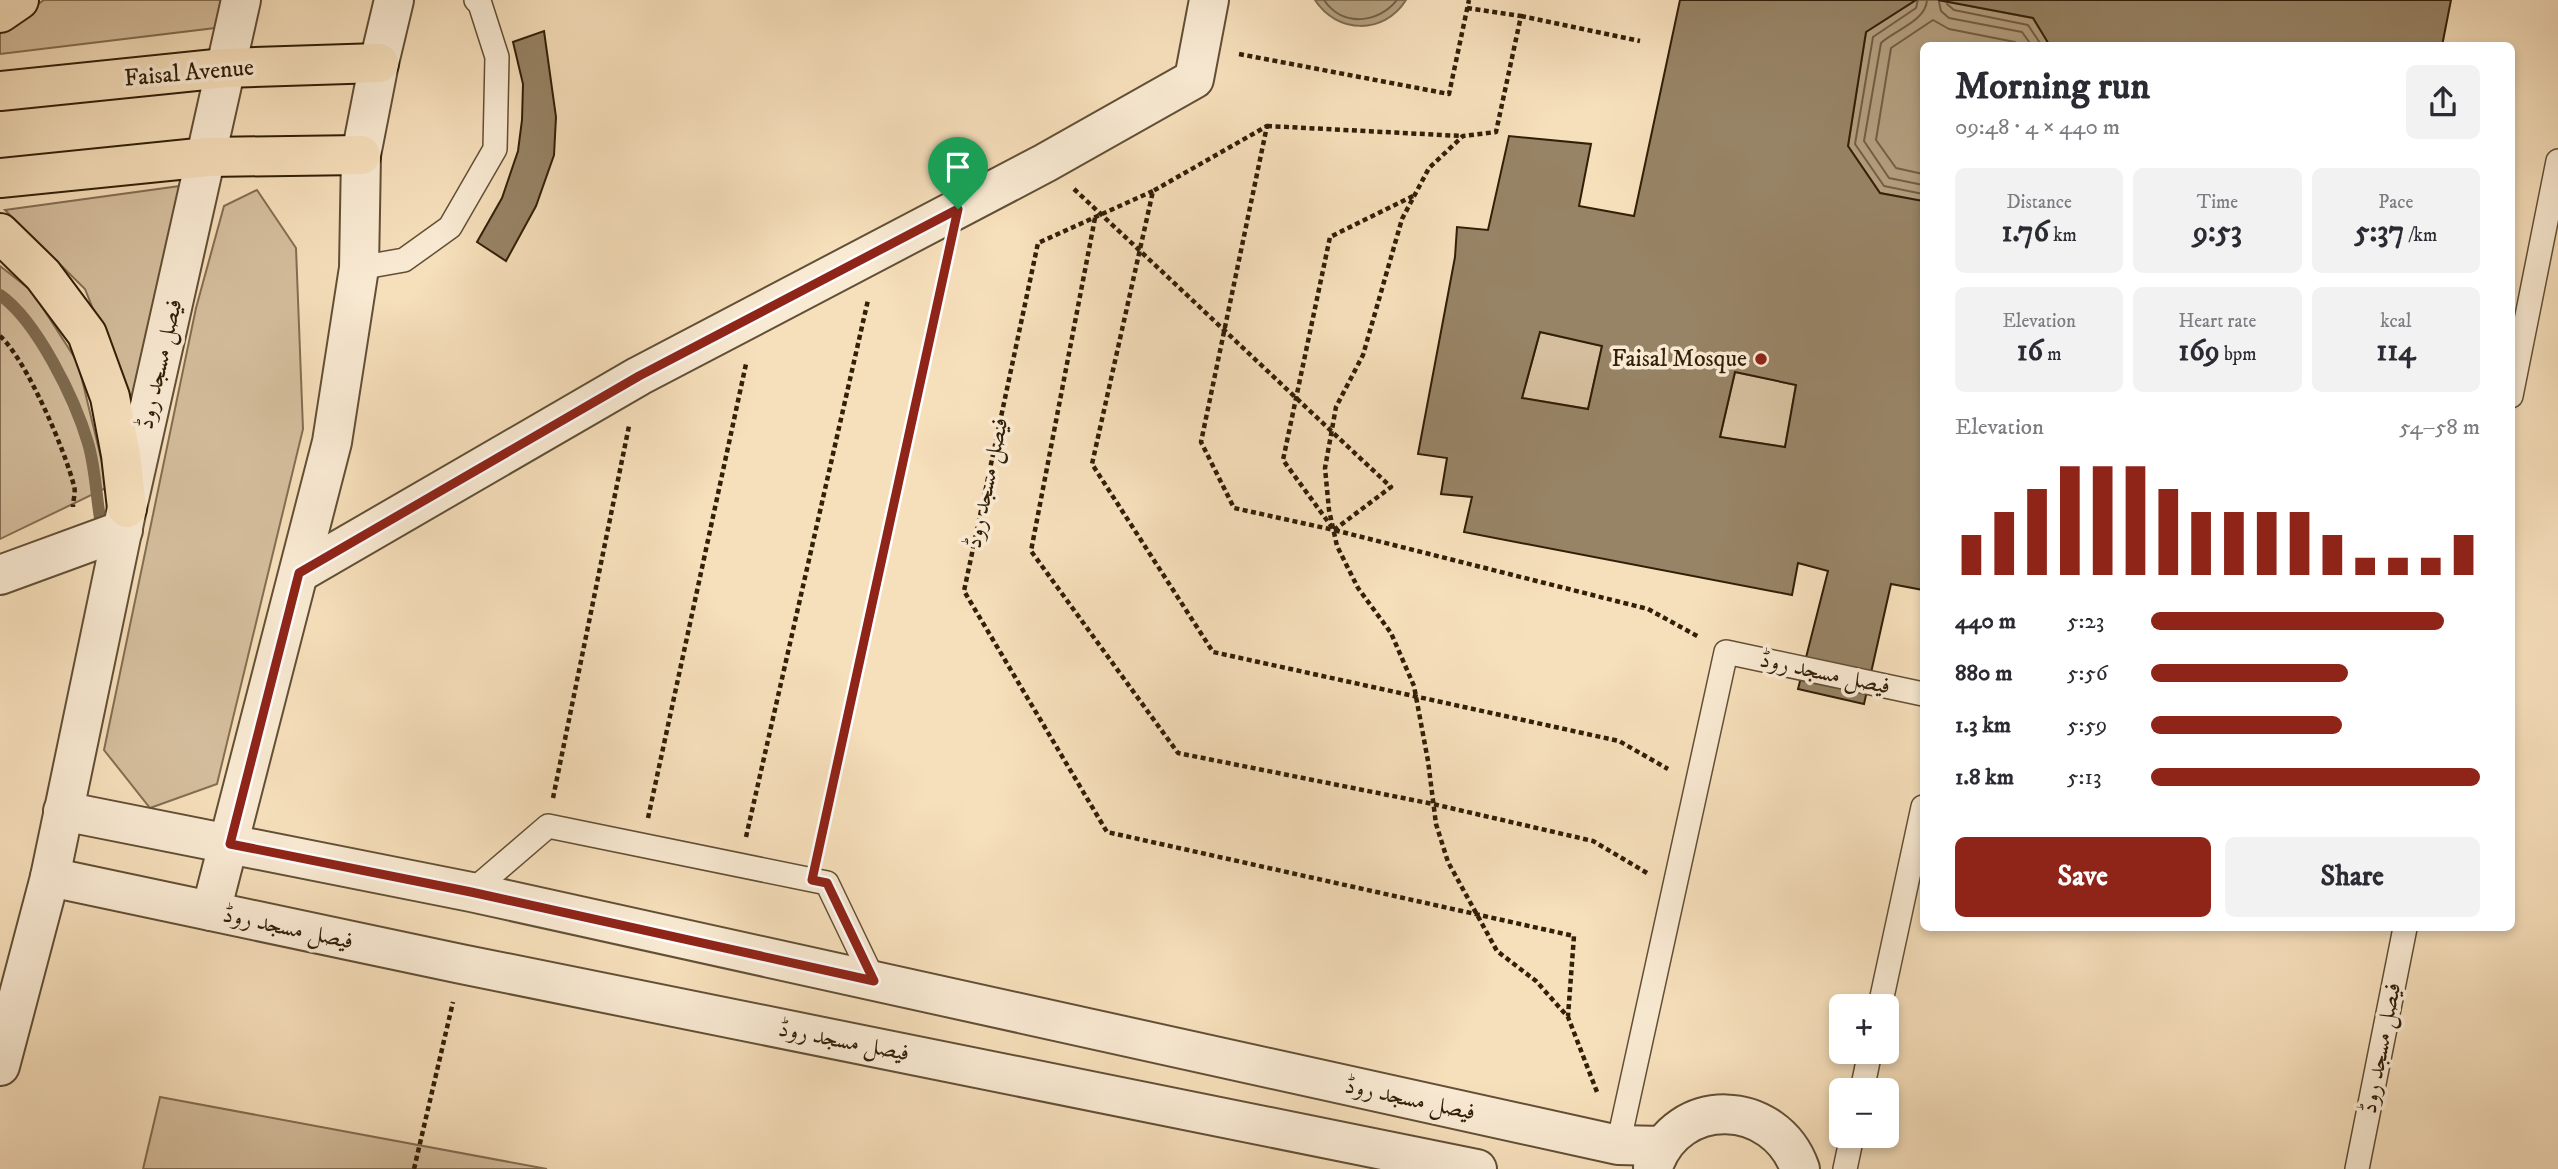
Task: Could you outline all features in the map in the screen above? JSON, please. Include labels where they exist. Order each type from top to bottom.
[{"type":"main road","points":[[0,13],[19,0]]},
{"type":"main road","name":"Faisal Avenue","points":[[0,91],[225,68],[379,63]]},
{"type":"main road","points":[[0,178],[208,157],[361,155]]},
{"type":"main road","points":[[0,233],[43,275],[87,334],[110,397],[121,455],[125,519]]},
{"type":"street","name":"فیصل مسجد روڈ","points":[[0,1066],[50,877],[125,519],[241,0]]},
{"type":"street","name":"فیصل مسجد روڈ","points":[[211,911],[332,442],[359,268],[361,155],[394,0]]},
{"type":"street","points":[[299,573],[639,376],[958,209],[1197,62],[1209,0]]},
{"type":"street","points":[[0,575],[67,550],[125,519]]},
{"type":"street","name":"فیصل مسجد روڈ","points":[[63,811],[471,892],[1618,1145],[1658,1157],[1682,1128],[1706,1116],[1731,1114],[1756,1119],[1779,1133],[1795,1153],[1800,1169]]},
{"type":"street","name":"فیصل مسجد روڈ","points":[[50,877],[461,964],[1477,1169]]},
{"type":"lane","points":[[359,268],[404,260],[450,227],[495,149],[497,57],[480,4],[476,0]]},
{"type":"lane","points":[[2515,376],[2558,161]]},
{"type":"lane","name":"فیصل مسجد روڈ","points":[[1618,1145],[1727,652],[1920,693]]},
{"type":"lane","points":[[1883,994],[1920,821]]},
{"type":"lane","points":[[471,892],[548,826],[827,883],[874,981]]},
{"type":"lane","name":"فیصل مسجد روڈ","points":[[2357,1169],[2404,931]]},
{"type":"lane","points":[[1845,1169],[1849,1148]]},
{"type":"path","points":[[1197,62],[1449,94],[1468,0]]},
{"type":"path","points":[[1467,8],[1521,16],[1640,41]]},
{"type":"path","points":[[1268,126],[1463,136],[1496,132],[1521,16]]},
{"type":"path","name":"فیصل مسجد روڈ","points":[[1268,126],[1153,191],[1038,243],[964,591],[1107,832],[1574,936],[1568,1017]]},
{"type":"path","name":"فیصل مسجد روڈ","points":[[1268,126],[1201,442],[1234,508],[1334,530],[1648,609],[1727,652]]},
{"type":"path","name":"فیصل مسجد روڈ","points":[[1463,136],[1429,168],[1402,219],[1363,355],[1336,407],[1325,468],[1334,530],[1337,546],[1358,588],[1391,633],[1416,696],[1436,824],[1448,862],[1497,951],[1536,981],[1568,1017],[1618,1145]]},
{"type":"path","points":[[1072,188],[1391,487],[1334,530]]},
{"type":"path","points":[[1153,191],[1092,464],[1213,652],[1619,741],[1697,785]]},
{"type":"path","name":"فیصل مسجد روڈ","points":[[1334,530],[1283,460],[1330,237],[1414,196]]},
{"type":"path","points":[[812,880],[958,209]]},
{"type":"path","points":[[1098,215],[1031,551],[1178,754],[1433,804],[1593,841],[1674,890]]},
{"type":"path","points":[[739,865],[879,249]]},
{"type":"path","points":[[642,846],[757,314]]},
{"type":"path","points":[[0,336],[11,345],[45,409],[75,489],[67,550]]},
{"type":"path","points":[[548,826],[639,376]]},
{"type":"path","points":[[414,1169],[461,964]]},
{"type":"shaded area","points":[[44,0],[222,0],[215,28],[0,54],[0,31]]},
{"type":"shaded area","points":[[180,186],[132,406],[85,289],[5,210]]},
{"type":"shaded area","points":[[257,190],[296,248],[303,429],[217,784],[150,808],[104,750],[196,308],[224,206]]},
{"type":"shaded area","points":[[0,266],[32,291],[78,363],[108,487],[0,539]]},
{"type":"shaded area","points":[[1540,332],[1602,346],[1588,409],[1522,398]]},
{"type":"shaded area","points":[[1735,372],[1796,385],[1785,447],[1720,437]]},
{"type":"shaded area","points":[[160,1097],[547,1169],[143,1169]]},
{"type":"water","points":[[1315,0],[1406,0],[1386,20],[1360,26],[1335,19]]},
{"type":"water","points":[[1916,0],[1938,0],[2033,18],[2048,42],[1920,42],[1920,200],[1880,193],[1848,146],[1866,32]]},
{"type":"building","name":"Faisal Mosque","points":[[1680,0],[1916,0],[1866,32],[1848,146],[1880,193],[1920,200],[1920,589],[1891,584],[1864,704],[1798,689],[1828,571],[1798,563],[1792,595],[1464,532],[1472,497],[1441,494],[1447,458],[1418,454],[1455,257],[1457,227],[1488,230],[1509,136],[1591,144],[1579,206],[1634,216]],"holes":[[[1540,332],[1602,346],[1588,409],[1522,398]],[[1735,372],[1796,385],[1785,447],[1720,437]]]},
{"type":"building","points":[[1938,0],[2451,0],[2443,42],[2048,42],[2033,18]]},
{"type":"building","points":[[544,31],[556,117],[554,155],[536,206],[506,261],[477,242],[502,198],[518,151],[523,84],[513,42]]},
{"type":"waterway","points":[[0,295],[28,323],[41,342],[74,405],[90,452],[100,518]]},
{"type":"place","name":"Faisal Mosque","points":[[1761,359]]},
{"type":"route","points":[[958,209],[812,880],[827,883],[874,981],[471,892],[230,844],[299,573],[639,376],[958,209]]}]
